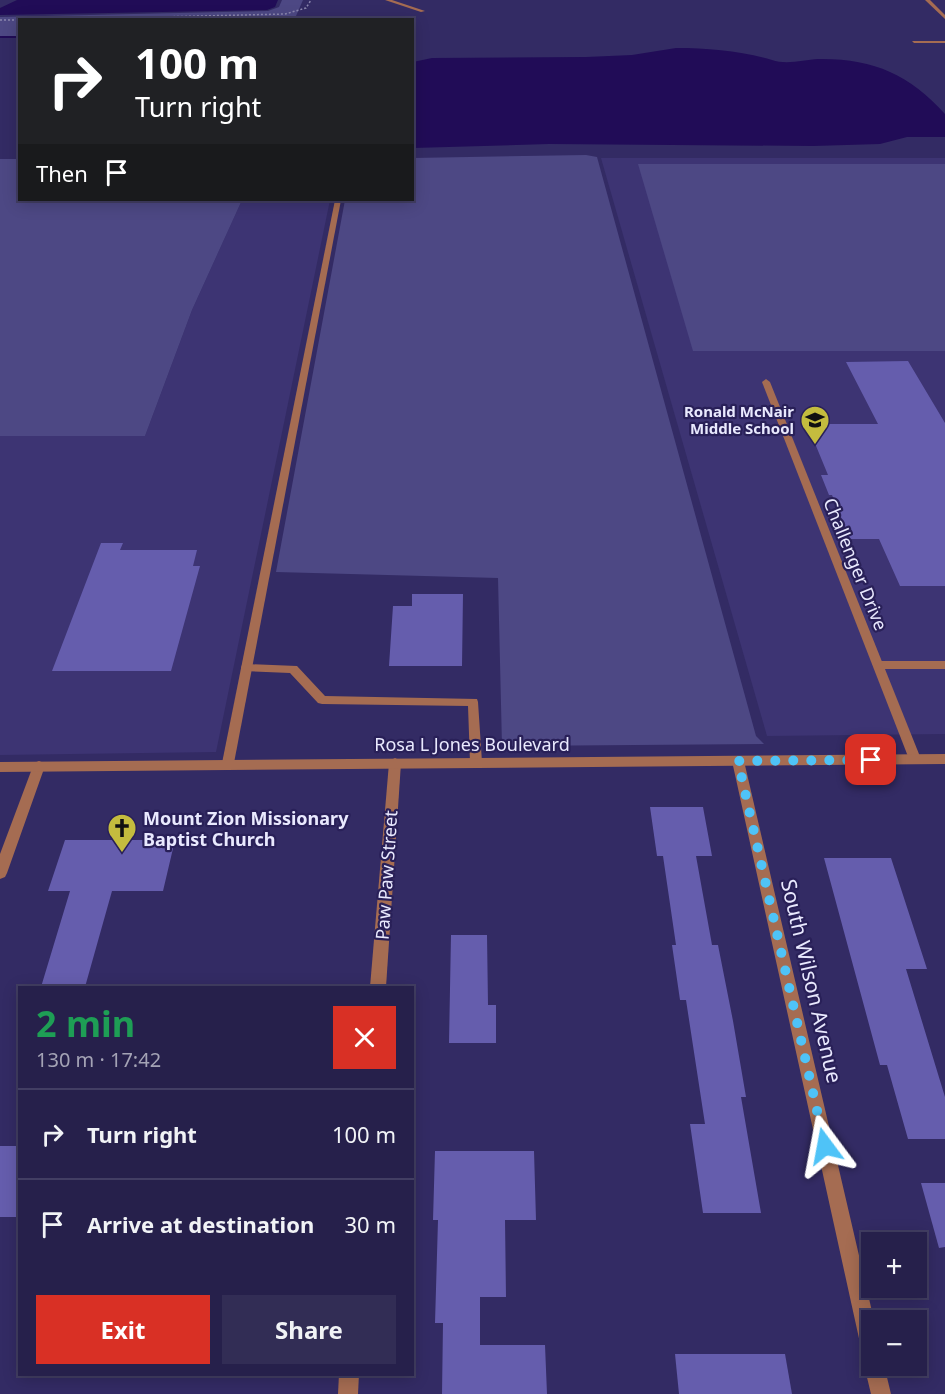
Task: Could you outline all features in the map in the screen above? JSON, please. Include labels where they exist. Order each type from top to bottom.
[{"type":"street","points":[[387,0],[423,11]]},
{"type":"street","points":[[927,0],[945,18]]},
{"type":"street","points":[[914,42],[945,42]]},
{"type":"street","points":[[228,763],[338,201]]},
{"type":"street","name":"Challenger Drive","points":[[766,382],[915,759]]},
{"type":"street","name":"Rosa L Jones Boulevard","points":[[0,767],[228,763],[945,759]]},
{"type":"street","name":"South Wilson Avenue","points":[[738,761],[862,1310]]},
{"type":"street","name":"Paw Paw Street","points":[[378,986],[394,762]]},
{"type":"street","points":[[0,873],[39,766]]},
{"type":"street","points":[[348,1394],[349,1376]]},
{"type":"street","points":[[877,1376],[881,1394]]},
{"type":"lane","points":[[878,665],[945,665]]},
{"type":"lane","points":[[246,668],[293,669],[322,700],[473,702],[476,762]]},
{"type":"path","points":[[117,18],[285,14],[306,8],[311,0]]},
{"type":"path","points":[[0,20],[18,20]]},
{"type":"shaded area","points":[[17,0],[278,0],[275,7],[267,10],[0,15],[0,8]]},
{"type":"shaded area","points":[[282,0],[303,0],[296,16],[18,18],[18,36],[0,36],[0,17],[268,11],[279,7]]},
{"type":"shaded area","points":[[676,48],[701,49],[749,54],[783,62],[837,59],[872,65],[903,79],[918,88],[931,100],[945,114],[945,137],[907,137],[880,144],[813,146],[549,144],[414,148],[414,62],[432,58],[632,55]]},
{"type":"shaded area","points":[[586,155],[597,157],[756,736],[764,744],[502,746],[498,578],[276,572],[345,201],[414,201],[414,158]]},
{"type":"shaded area","name":"Ronald McNair Middle School","points":[[601,158],[945,158],[945,734],[767,736]]},
{"type":"shaded area","points":[[0,159],[18,159],[18,201],[242,201],[192,310],[145,436],[0,436]]},
{"type":"shaded area","points":[[638,164],[945,164],[945,351],[693,351]]},
{"type":"shaded area","points":[[242,201],[330,201],[216,752],[0,755],[0,436],[145,436],[192,310]]},
{"type":"building","points":[[908,361],[945,423],[945,586],[900,586],[879,539],[850,539],[821,475],[828,475],[807,424],[878,424],[846,362]]},
{"type":"building","points":[[101,543],[123,543],[120,550],[197,550],[193,566],[200,566],[171,671],[52,671]]},
{"type":"building","points":[[412,594],[463,594],[462,666],[389,666],[393,606],[412,606]]},
{"type":"building","points":[[650,807],[703,807],[712,856],[696,856],[712,945],[718,945],[733,1021],[746,1097],[741,1097],[761,1213],[703,1213],[690,1124],[705,1124],[686,1000],[680,1000],[672,945],[676,945],[663,856],[657,856]]},
{"type":"building","points":[[65,840],[175,840],[163,891],[112,891],[85,986],[41,986],[70,891],[48,891]]},
{"type":"building","points":[[824,858],[891,858],[927,969],[906,969],[945,1097],[945,1139],[908,1139],[887,1065],[880,1065]]},
{"type":"building","points":[[451,935],[487,935],[488,1005],[496,1005],[496,1043],[449,1043]]},
{"type":"building","points":[[0,1146],[18,1146],[18,1217],[0,1217]]},
{"type":"building","points":[[435,1151],[534,1151],[536,1220],[505,1220],[506,1297],[480,1297],[480,1345],[545,1345],[547,1394],[442,1394],[443,1323],[435,1323],[438,1220],[433,1220]]},
{"type":"building","points":[[921,1183],[945,1183],[945,1247],[939,1248]]},
{"type":"building","points":[[675,1354],[785,1354],[792,1394],[679,1394]]},
{"type":"waterway","points":[[0,37],[18,37]]},
{"type":"place","name":"Ronald McNair Middle School","points":[[815,446]]},
{"type":"place","name":"Mount Zion Missionary Baptist Church","points":[[122,854]]},
{"type":"route","points":[[825,1146],[738,761],[871,760]]}]
